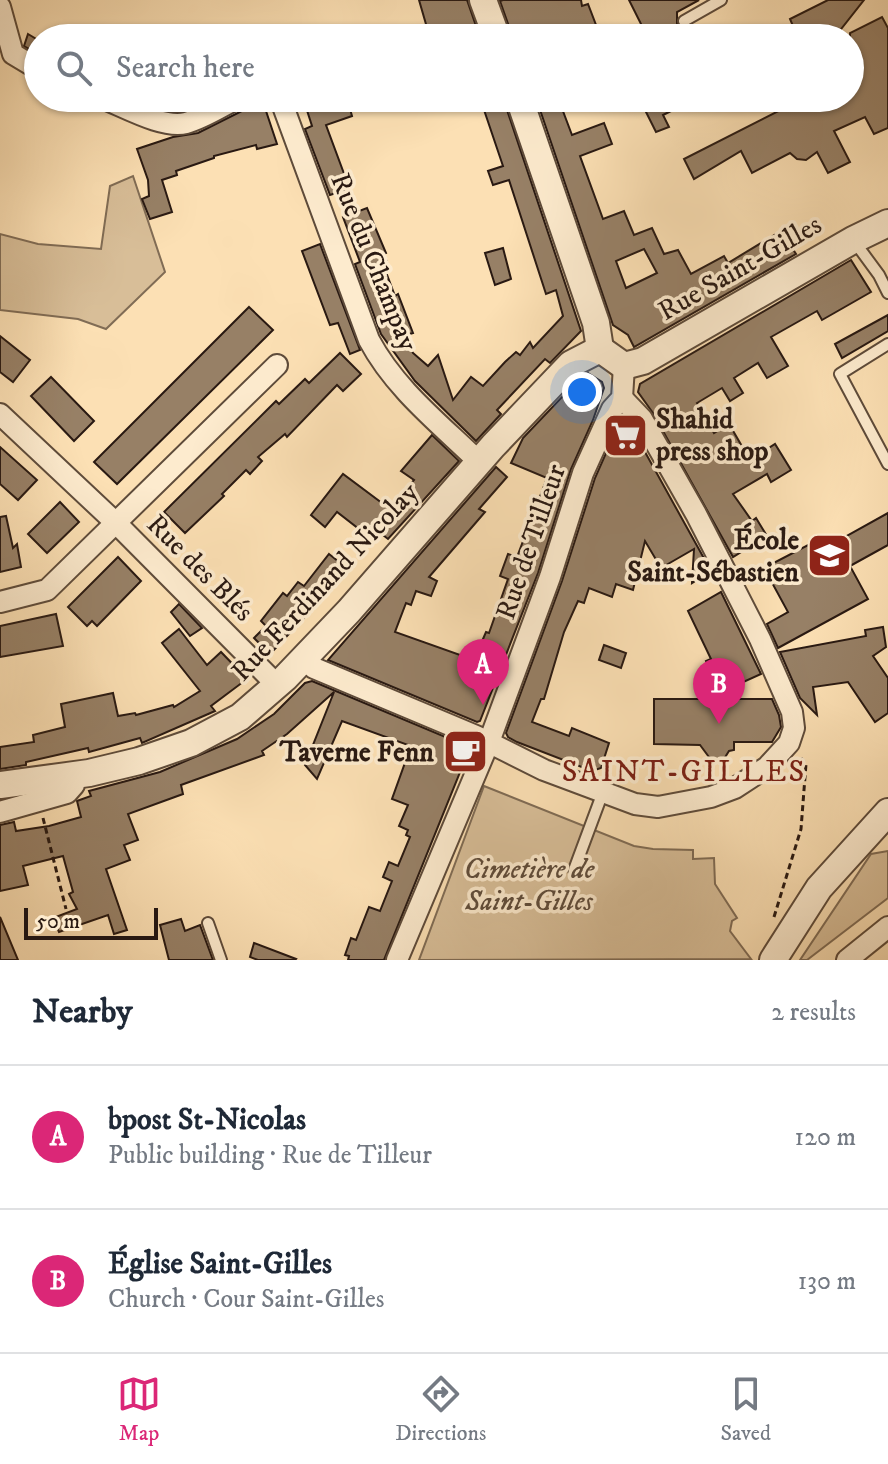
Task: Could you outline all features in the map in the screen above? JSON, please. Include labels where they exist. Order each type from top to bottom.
[{"type":"street","points":[[483,0],[492,24]]},
{"type":"street","points":[[0,7],[13,54],[24,61]]},
{"type":"street","points":[[136,112],[174,124],[188,122],[209,112]]},
{"type":"street","name":"Rue du Champay","points":[[285,112],[369,340],[379,359],[394,379],[479,462]]},
{"type":"street","points":[[524,112],[594,318],[600,349],[624,366]]},
{"type":"street","name":"Rue Saint-Gilles","points":[[624,366],[643,361],[888,223]]},
{"type":"street","name":"Rue Ferdinand Nicolay","points":[[0,785],[75,776],[139,761],[200,739],[240,717],[304,659],[479,462],[571,364],[600,349]]},
{"type":"street","name":"Rue des Blés","points":[[0,602],[47,590],[277,365]]},
{"type":"street","name":"Rue de Tilleur","points":[[397,960],[489,742],[550,577],[583,473],[612,409],[622,398],[624,366]]},
{"type":"street","points":[[304,659],[314,668],[489,742],[544,770],[635,804],[658,807],[711,797],[735,788],[767,767],[789,743],[794,728],[792,712],[760,639],[696,514],[642,419],[622,398]]},
{"type":"street","name":"Rue des Blés","points":[[0,414],[117,524],[277,685]]},
{"type":"street","points":[[0,812],[39,803],[71,791],[75,776]]},
{"type":"street","points":[[773,960],[819,888],[888,812]]},
{"type":"street","points":[[847,960],[888,927]]},
{"type":"lane","points":[[684,21],[721,0]]},
{"type":"lane","points":[[853,240],[879,275],[888,293]]},
{"type":"lane","points":[[888,344],[840,374],[888,464]]},
{"type":"lane","points":[[574,870],[603,792]]},
{"type":"lane","points":[[208,923],[221,960]]},
{"type":"path","points":[[772,929],[801,829],[806,792],[806,764],[789,743]]},
{"type":"path","points":[[39,803],[66,909]]},
{"type":"green space","points":[[133,176],[165,272],[106,329],[78,319],[0,310],[0,234],[38,244],[101,249],[110,186]]},
{"type":"green space","name":"Cimetière de Saint-Gilles","points":[[484,786],[634,846],[693,850],[693,859],[714,858],[715,884],[737,918],[732,921],[730,931],[751,959],[419,960]]},
{"type":"green space","points":[[888,851],[888,898],[807,960],[800,960],[871,854]]},
{"type":"building","points":[[419,0],[467,0],[475,24],[426,24]]},
{"type":"building","points":[[581,0],[582,6],[588,4],[596,24],[508,24],[500,1]]},
{"type":"building","points":[[629,0],[699,0],[677,12],[677,24],[641,24]]},
{"type":"building","points":[[828,0],[864,0],[845,24],[792,24],[790,19]]},
{"type":"building","points":[[882,17],[888,28],[888,128],[874,134],[865,117],[834,131],[850,162],[828,173],[817,152],[806,160],[797,159],[790,153],[752,173],[741,151],[694,179],[684,159],[776,112],[864,112],[864,26]]},
{"type":"building","points":[[240,112],[266,112],[277,144],[257,149],[256,145],[214,156],[176,171],[177,175],[162,180],[172,212],[150,219],[142,199],[149,196],[148,180],[137,149],[173,137],[198,133]]},
{"type":"building","points":[[308,112],[351,112],[352,116],[326,125],[346,179],[342,181],[345,190],[330,195],[305,129],[312,126]]},
{"type":"building","points":[[485,112],[508,112],[581,331],[550,363],[545,359],[497,410],[501,414],[476,441],[415,381],[381,334],[355,264],[360,262],[343,217],[367,208],[386,253],[387,262],[383,264],[413,333],[406,335],[413,353],[428,366],[438,355],[453,400],[471,377],[483,386],[516,352],[520,355],[530,342],[533,348],[563,316],[556,290],[546,294],[509,180],[493,185],[488,171],[503,166]]},
{"type":"building","points":[[541,112],[563,112],[572,135],[604,123],[612,144],[580,156],[603,219],[624,211],[634,235],[652,228],[664,254],[678,250],[691,274],[724,256],[728,263],[781,231],[796,254],[634,347],[628,335],[613,325]],"holes":[[[644,249],[657,273],[626,288],[616,261]]]},
{"type":"building","points":[[646,112],[669,112],[663,115],[669,127],[656,132]]},
{"type":"building","points":[[320,244],[360,350],[350,354],[338,323],[330,325],[302,251]]},
{"type":"building","points":[[503,248],[511,279],[495,285],[485,253]]},
{"type":"building","points":[[851,260],[871,292],[822,320],[817,311],[771,337],[788,366],[767,378],[758,363],[734,378],[743,393],[730,401],[722,388],[697,403],[714,433],[729,424],[750,460],[775,444],[791,470],[771,482],[767,474],[733,494],[752,521],[756,518],[767,536],[733,557],[653,413],[638,392],[640,384]]},
{"type":"building","points":[[249,307],[273,330],[117,484],[94,462]]},
{"type":"building","points":[[888,315],[888,331],[842,358],[835,344]]},
{"type":"building","points":[[0,336],[30,360],[13,382],[0,372]]},
{"type":"building","points":[[340,353],[361,374],[343,391],[337,385],[287,437],[285,434],[258,457],[262,461],[250,474],[246,470],[185,533],[164,512],[276,401],[279,404],[305,379],[309,383]]},
{"type":"building","points":[[588,373],[602,382],[604,388],[571,469],[538,573],[480,721],[328,660],[496,467],[507,477],[479,509],[485,512],[429,577],[437,581],[431,596],[416,591],[411,605],[406,603],[395,632],[474,660],[486,632],[489,633],[508,579],[500,576],[508,554],[517,557],[547,478],[511,463],[523,438]]},
{"type":"building","points":[[51,377],[94,421],[74,441],[31,396]]},
{"type":"building","points":[[630,425],[711,571],[692,583],[694,549],[661,568],[645,541],[633,590],[616,584],[612,597],[589,588],[584,603],[578,601],[564,632],[544,699],[541,699],[532,722],[569,736],[572,728],[609,743],[601,768],[592,771],[517,742],[506,733],[562,581],[595,478],[618,426]]},
{"type":"building","points":[[432,435],[459,461],[388,539],[374,528],[368,536],[337,512],[325,527],[311,515],[343,474],[390,509],[414,480],[401,471]]},
{"type":"building","points":[[0,447],[37,480],[18,500],[0,484]]},
{"type":"building","points":[[60,502],[79,522],[47,553],[28,534]]},
{"type":"building","points":[[888,513],[888,545],[850,566],[868,599],[778,648],[767,624],[788,612],[764,568],[810,544],[816,553]]},
{"type":"building","points":[[6,516],[13,548],[17,544],[21,567],[0,572],[0,517]]},
{"type":"building","points":[[329,554],[349,570],[270,654],[254,638],[266,626],[261,621],[283,593],[287,596],[298,582],[304,586]]},
{"type":"building","points":[[118,557],[141,581],[97,626],[92,621],[87,626],[68,607]]},
{"type":"building","points":[[721,592],[761,674],[717,694],[707,670],[706,661],[711,659],[688,611]]},
{"type":"building","points":[[179,604],[202,628],[190,636],[171,612]]},
{"type":"building","points":[[56,614],[63,646],[0,657],[0,626]]},
{"type":"building","points":[[883,627],[886,647],[873,656],[888,678],[888,713],[875,722],[848,682],[813,687],[817,715],[800,698],[780,652],[866,636],[865,630]]},
{"type":"building","points":[[179,629],[207,665],[221,652],[247,679],[211,706],[215,711],[142,743],[140,738],[89,752],[88,748],[0,769],[0,747],[34,742],[33,735],[65,727],[61,704],[113,693],[118,716],[136,715],[174,707],[200,691],[162,643]]},
{"type":"building","points":[[604,645],[626,653],[621,668],[599,660]]},
{"type":"building","points":[[312,681],[467,746],[469,750],[384,960],[348,960],[349,956],[345,955],[351,938],[356,940],[369,907],[380,911],[392,881],[383,877],[389,862],[398,866],[410,837],[406,835],[408,830],[399,826],[408,805],[392,799],[411,746],[342,721],[317,779],[305,765],[334,692],[287,734],[262,751],[264,755],[181,785],[183,794],[128,814],[138,840],[124,845],[130,860],[106,869],[127,930],[114,934],[108,915],[59,932],[53,918],[77,909],[69,894],[73,892],[63,856],[23,866],[28,885],[0,891],[0,825],[14,822],[16,831],[81,817],[77,801],[91,796],[89,791],[160,772],[237,739],[274,714],[305,683]]},
{"type":"building","points":[[654,699],[772,699],[781,727],[772,742],[734,742],[734,750],[729,751],[724,759],[716,761],[700,745],[654,744]]},
{"type":"building","points":[[0,917],[18,960],[0,960]]},
{"type":"building","points":[[181,919],[185,931],[200,925],[213,960],[169,960],[160,925]]},
{"type":"building","points":[[254,943],[296,959],[258,960],[250,957]]},
{"type":"place","name":"Shahid press shop","points":[[625,435]]},
{"type":"place","name":"École Saint-Sébastien","points":[[830,556]]},
{"type":"place","name":"bpost St-Nicolas","points":[[483,705]]},
{"type":"place","name":"Église Saint-Gilles","points":[[719,724]]},
{"type":"place","name":"Taverne Fenn","points":[[465,752]]},
{"type":"district","name":"SAINT-GILLES","points":[[684,772]]}]
